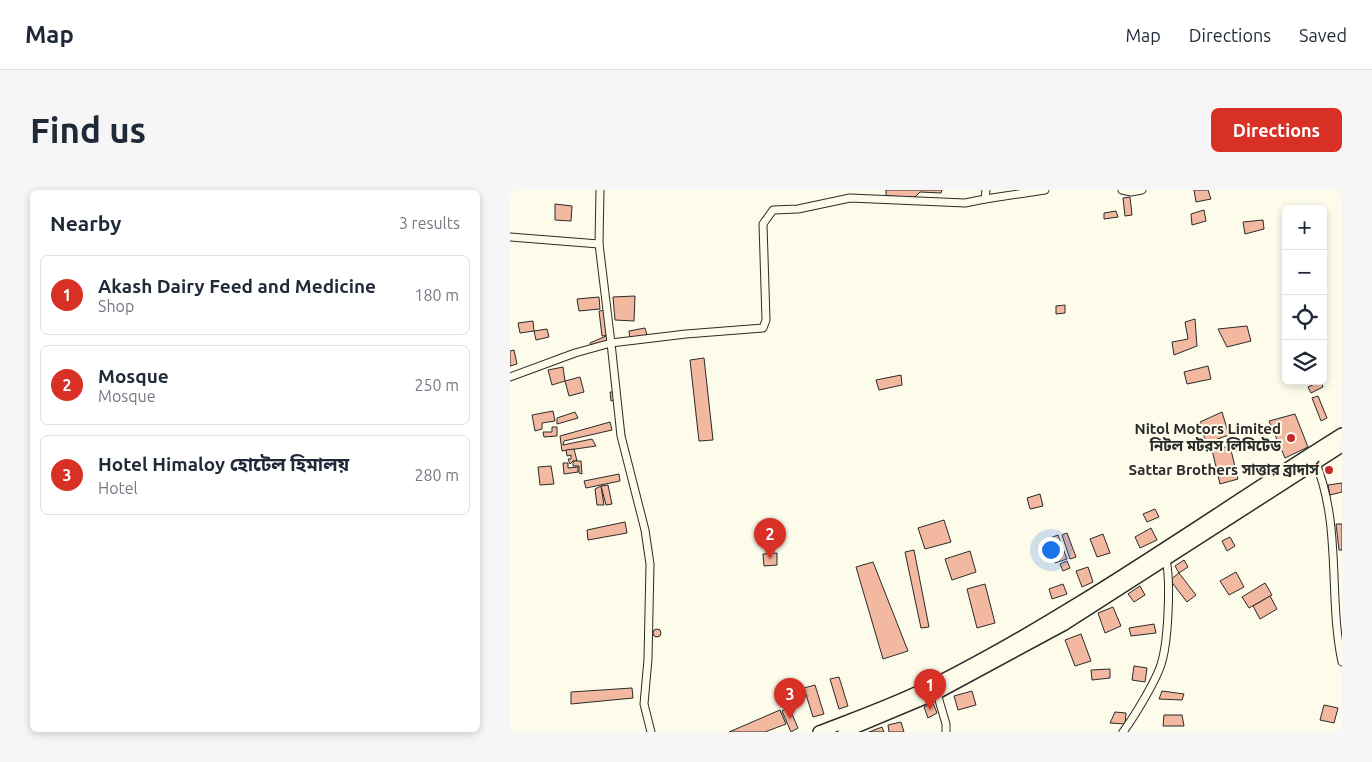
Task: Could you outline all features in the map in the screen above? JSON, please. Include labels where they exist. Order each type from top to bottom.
[{"type":"highway","points":[[1061,621],[1313,458],[1342,434]]},
{"type":"highway","points":[[1313,458],[1342,446]]},
{"type":"highway","points":[[819,732],[872,716],[936,689],[1061,621],[1166,560],[1228,514]]},
{"type":"highway","points":[[844,732],[872,716]]},
{"type":"street","points":[[600,190],[599,244],[621,436],[645,530],[650,564],[648,659],[644,704],[651,732]]},
{"type":"street","points":[[985,199],[986,190]]},
{"type":"street","points":[[510,377],[575,353],[611,343],[686,334],[763,328],[766,320],[763,224],[773,210],[798,209],[850,198],[965,203],[1045,190]]},
{"type":"street","points":[[1122,190],[1131,192],[1142,190]]},
{"type":"street","points":[[510,237],[599,244]]},
{"type":"street","points":[[1313,458],[1326,497],[1334,545],[1338,641],[1342,662]]},
{"type":"street","points":[[1123,732],[1134,716],[1162,662],[1169,589],[1166,560]]},
{"type":"street","points":[[936,689],[946,724],[946,732]]},
{"type":"building","points":[[886,190],[942,190],[941,193],[920,192],[915,197],[886,196]]},
{"type":"building","points":[[1194,190],[1208,190],[1211,199],[1196,202]]},
{"type":"building","points":[[1130,197],[1132,215],[1125,216],[1123,198]]},
{"type":"building","points":[[555,204],[572,206],[571,221],[555,220]]},
{"type":"building","points":[[1204,210],[1206,221],[1192,225],[1191,214]]},
{"type":"building","points":[[1116,211],[1118,217],[1104,219],[1104,213]]},
{"type":"building","points":[[1263,220],[1264,229],[1245,234],[1243,222]]},
{"type":"building","points":[[635,296],[634,321],[615,320],[613,297]]},
{"type":"building","points":[[599,297],[600,309],[579,311],[577,299]]},
{"type":"building","points":[[1065,305],[1065,313],[1056,314],[1056,306]]},
{"type":"building","points":[[605,310],[609,335],[602,336],[599,311]]},
{"type":"building","points":[[1195,319],[1197,346],[1174,355],[1172,342],[1188,339],[1185,322]]},
{"type":"building","points":[[533,321],[534,331],[520,333],[518,323]]},
{"type":"building","points":[[1247,326],[1251,341],[1227,347],[1218,329]]},
{"type":"building","points":[[645,328],[647,335],[630,339],[629,331]]},
{"type":"building","points":[[547,329],[549,337],[536,340],[534,331]]},
{"type":"building","points":[[606,336],[608,341],[592,348],[590,343]]},
{"type":"building","points":[[514,350],[517,364],[510,366],[510,351]]},
{"type":"building","points":[[704,358],[713,440],[699,441],[690,360]]},
{"type":"building","points":[[1208,366],[1211,379],[1187,384],[1184,372]]},
{"type":"building","points":[[563,367],[565,381],[552,385],[548,370]]},
{"type":"building","points":[[901,375],[902,385],[879,390],[876,380]]},
{"type":"building","points":[[580,377],[584,392],[569,396],[565,381]]},
{"type":"building","points":[[1322,385],[1323,387],[1311,393],[1308,387]]},
{"type":"building","points":[[610,392],[613,392],[615,400],[611,401]]},
{"type":"building","points":[[1318,396],[1327,418],[1321,421],[1312,398]]},
{"type":"building","points":[[553,411],[555,421],[542,423],[542,429],[535,431],[532,415]]},
{"type":"building","points":[[575,412],[578,418],[557,424],[557,418]]},
{"type":"building","points":[[1222,412],[1229,435],[1206,443],[1200,422]]},
{"type":"building","name":"Nitol Motors Limited নিটল মটরস লিমিটেড","points":[[1295,414],[1308,447],[1285,458],[1269,421]]},
{"type":"building","points":[[610,422],[612,430],[564,441],[563,445],[592,439],[596,446],[562,451],[560,436]]},
{"type":"building","points":[[552,427],[557,427],[557,436],[544,437],[543,432],[552,432]]},
{"type":"building","points":[[1243,440],[1246,447],[1236,451],[1233,444]]},
{"type":"building","points":[[1230,446],[1238,479],[1220,484],[1212,450]]},
{"type":"building","points":[[574,449],[577,461],[573,461],[570,464],[568,459],[571,459],[571,455],[567,456],[566,450]]},
{"type":"building","points":[[573,461],[581,461],[582,474],[579,473],[579,466],[573,466]]},
{"type":"building","points":[[563,463],[568,463],[568,468],[578,467],[578,472],[564,474]]},
{"type":"building","points":[[551,466],[554,484],[540,485],[538,467]]},
{"type":"building","points":[[619,474],[620,481],[586,488],[584,481]]},
{"type":"building","points":[[1342,483],[1342,492],[1330,495],[1328,485]]},
{"type":"building","points":[[608,485],[612,504],[606,505],[601,486]]},
{"type":"building","points":[[601,486],[604,505],[597,505],[595,489]]},
{"type":"building","points":[[1040,494],[1043,506],[1030,509],[1027,498]]},
{"type":"building","points":[[1155,509],[1159,517],[1147,522],[1143,514]]},
{"type":"building","points":[[944,520],[951,542],[925,549],[918,528]]},
{"type":"building","points":[[625,522],[627,533],[588,540],[587,530]]},
{"type":"building","points":[[1336,524],[1342,524],[1342,550],[1339,550]]},
{"type":"building","points":[[1151,528],[1157,540],[1140,548],[1135,537]]},
{"type":"building","points":[[1067,533],[1076,557],[1070,559],[1062,535]]},
{"type":"building","points":[[1103,534],[1110,553],[1097,557],[1090,539]]},
{"type":"building","points":[[1058,535],[1067,559],[1055,563],[1047,539]]},
{"type":"building","points":[[1230,537],[1235,546],[1227,551],[1222,541]]},
{"type":"building","points":[[914,550],[929,627],[921,628],[905,552]]},
{"type":"building","points":[[970,551],[976,572],[952,580],[945,559]]},
{"type":"building","points":[[777,553],[777,565],[764,566],[763,554]]},
{"type":"building","points":[[1184,560],[1188,567],[1179,573],[1175,566]]},
{"type":"building","points":[[1067,561],[1070,568],[1063,571],[1060,564]]},
{"type":"building","points":[[873,562],[908,651],[883,659],[856,567]]},
{"type":"building","points":[[1088,567],[1093,582],[1082,587],[1076,571]]},
{"type":"building","points":[[1236,572],[1244,587],[1229,595],[1220,581]]},
{"type":"building","points":[[1179,573],[1196,595],[1187,602],[1170,580]]},
{"type":"building","points":[[1265,583],[1272,595],[1249,608],[1242,597]]},
{"type":"building","points":[[985,584],[995,623],[977,628],[967,589]]},
{"type":"building","points":[[1063,584],[1067,594],[1052,599],[1049,589]]},
{"type":"building","points":[[1140,586],[1145,595],[1134,602],[1128,594]]},
{"type":"building","points":[[1270,596],[1277,609],[1260,619],[1253,606]]},
{"type":"building","points":[[1113,607],[1121,626],[1105,633],[1098,613]]},
{"type":"building","points":[[1154,624],[1156,633],[1131,636],[1129,628]]},
{"type":"building","points":[[657,629],[661,633],[657,637],[653,633]]},
{"type":"building","points":[[1081,634],[1091,661],[1075,666],[1065,640]]},
{"type":"building","points":[[1134,666],[1147,668],[1145,682],[1132,680]]},
{"type":"building","points":[[1110,669],[1110,678],[1092,680],[1091,670]]},
{"type":"building","points":[[839,677],[848,706],[839,709],[830,679]]},
{"type":"building","points":[[815,685],[824,714],[813,717],[804,688]]},
{"type":"building","points":[[632,688],[633,698],[571,704],[571,692]]},
{"type":"building","points":[[972,691],[976,705],[958,710],[954,696]]},
{"type":"building","points":[[1162,691],[1184,694],[1182,700],[1159,699]]},
{"type":"building","points":[[933,703],[937,713],[928,718],[924,707]]},
{"type":"building","points":[[1324,705],[1338,708],[1334,723],[1320,720]]},
{"type":"building","points":[[789,707],[798,728],[791,732],[782,711]]},
{"type":"building","points":[[780,710],[786,724],[765,732],[729,732]]},
{"type":"building","points":[[1115,712],[1126,713],[1125,724],[1110,723]]},
{"type":"building","points":[[1164,715],[1182,715],[1184,726],[1163,726]]},
{"type":"building","points":[[901,722],[904,732],[889,732],[888,725]]},
{"type":"building","points":[[882,727],[884,732],[869,732]]},
{"type":"place","name":"Nitol Motors Limited নিটল মটরস লিমিটেড","points":[[1291,438]]},
{"type":"place","name":"Sattar Brothers সাত্তার ব্রাদার্স","points":[[1329,470]]},
{"type":"place","name":"Mosque","points":[[770,559]]},
{"type":"place","name":"Akash Dairy Feed and Medicine","points":[[930,710]]},
{"type":"place","name":"Hotel Himaloy হোটেল হিমালয়","points":[[790,719]]}]
